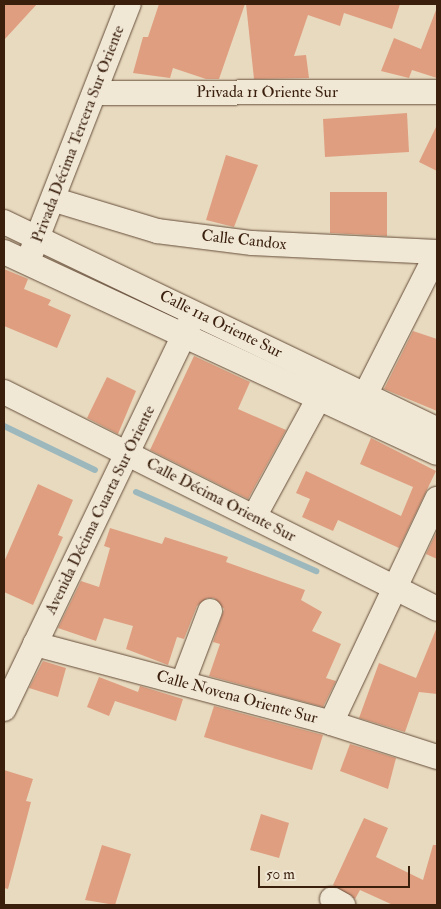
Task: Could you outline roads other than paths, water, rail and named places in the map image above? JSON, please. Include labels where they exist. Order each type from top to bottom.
[{"type":"street","name":"Privada Décima Tercera Sur Oriente","points":[[26,264],[55,200],[129,4]]},
{"type":"street","name":"Privada 11 Oriente Sur","points":[[97,93],[437,92]]},
{"type":"street","name":"Calle Candox","points":[[55,200],[166,232],[252,243],[437,252]]},
{"type":"street","name":"Calle 11a Oriente Sur","points":[[6,228],[38,238],[196,311],[437,429]]},
{"type":"street","name":"Calle 11a Oriente Sur","points":[[4,252],[26,264],[437,453]]},
{"type":"street","points":[[365,395],[437,252]]},
{"type":"street","name":"Avenida Décima Cuarta Sur Oriente","points":[[4,709],[196,311]]},
{"type":"street","name":"Calle Décima Oriente Sur","points":[[4,392],[437,608]]},
{"type":"street","points":[[254,517],[318,398]]},
{"type":"street","points":[[331,723],[437,499]]},
{"type":"street","points":[[183,682],[210,611]]},
{"type":"street","name":"Calle Novena Oriente Sur","points":[[35,644],[331,723],[437,757]]},
{"type":"waterway","points":[[4,426],[95,470]]},
{"type":"waterway","points":[[136,492],[316,571]]}]
